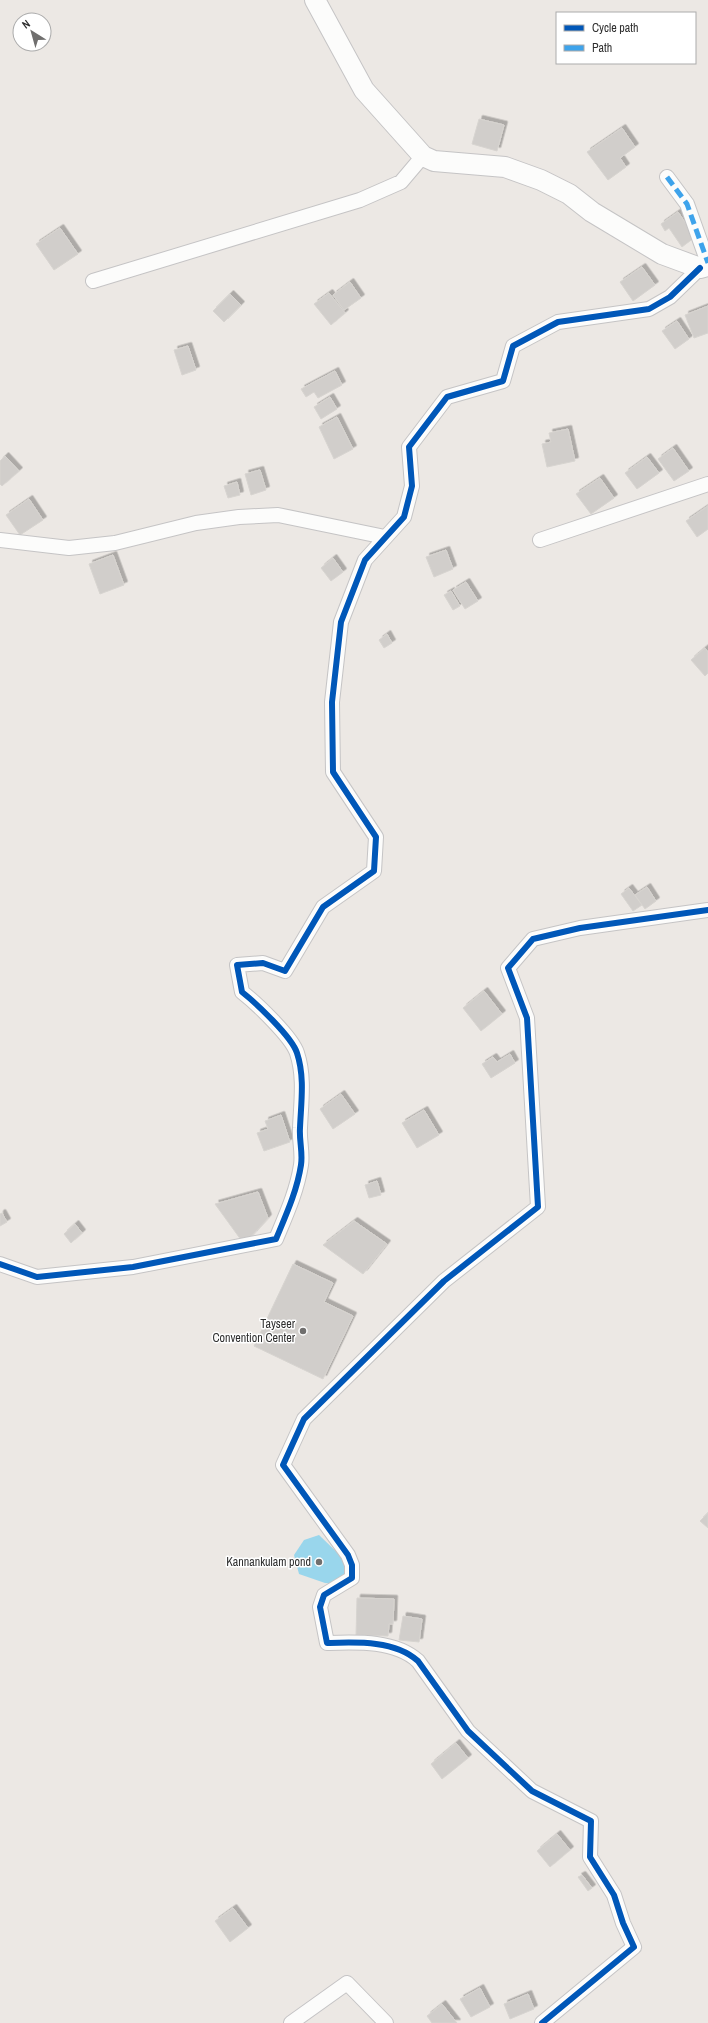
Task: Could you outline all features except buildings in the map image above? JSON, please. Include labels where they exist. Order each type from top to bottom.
[{"type":"main road","points":[[315,0],[364,90],[423,156],[434,161],[505,167],[541,180],[569,194],[592,212],[662,254],[705,266]]},
{"type":"street","points":[[93,281],[360,200],[401,182],[423,156]]},
{"type":"street","points":[[0,1264],[36,1277],[133,1267],[276,1240],[294,1195],[301,1164],[299,1130],[303,1095],[296,1052],[275,1023],[256,1003],[242,992],[237,965],[263,963],[285,971],[323,907],[374,870],[376,838],[333,772],[332,702],[341,622],[365,560],[384,537],[404,517],[412,486],[409,447],[447,396],[503,381],[512,346],[558,322],[648,309],[670,297],[705,266],[687,204],[667,176]]},
{"type":"street","points":[[540,540],[708,484]]},
{"type":"street","points":[[0,540],[69,548],[115,543],[196,523],[240,517],[278,515],[384,537]]},
{"type":"street","points":[[542,2023],[634,1947],[623,1923],[614,1895],[590,1857],[590,1821],[532,1791],[468,1731],[418,1661],[410,1654],[396,1648],[353,1642],[327,1643],[320,1607],[324,1595],[352,1578],[352,1565],[348,1555],[283,1465],[304,1419],[444,1281],[538,1207],[527,1018],[508,968],[533,938],[580,928],[708,910]]},
{"type":"street","points":[[291,2023],[347,1984],[386,2023]]},
{"type":"water","points":[[319,1535],[346,1561],[348,1571],[337,1584],[325,1583],[299,1574],[294,1555],[304,1540]]},
{"type":"marked path","points":[[667,177],[687,204],[708,263]]},
{"type":"cycle path","points":[[0,1264],[37,1277],[133,1267],[276,1239],[294,1194],[301,1165],[301,1071],[294,1046],[264,1012],[242,992],[237,965],[263,963],[285,971],[323,907],[374,871],[376,837],[333,772],[332,702],[341,622],[365,560],[404,517],[412,486],[409,447],[447,397],[503,381],[513,346],[558,322],[649,309],[670,297],[700,268]]},
{"type":"cycle path","points":[[542,2023],[634,1947],[623,1923],[614,1895],[590,1857],[591,1821],[532,1791],[468,1731],[418,1661],[409,1654],[398,1649],[375,1644],[350,1642],[327,1643],[320,1607],[324,1595],[352,1578],[352,1565],[348,1555],[283,1465],[304,1419],[444,1281],[538,1207],[527,1018],[508,968],[533,939],[580,928],[708,910]]},
{"type":"place","name":"Tayseer Convention Center","points":[[303,1331]]},
{"type":"place","name":"Kannankulam pond","points":[[319,1562]]}]
